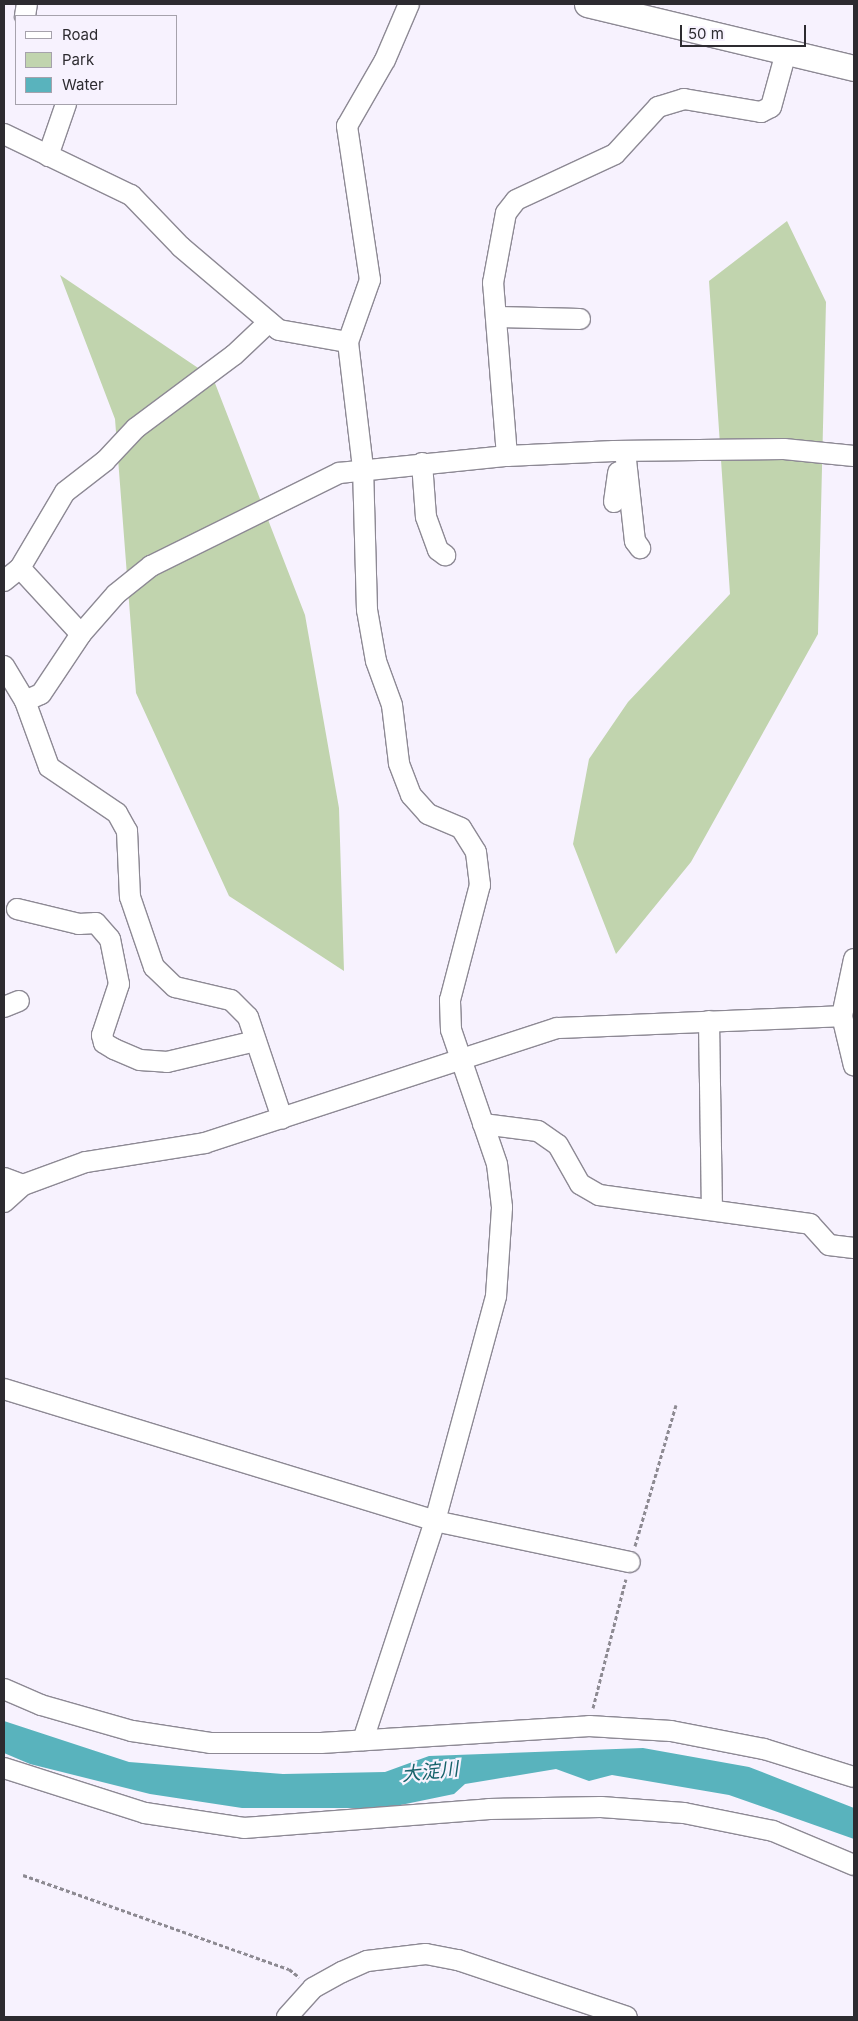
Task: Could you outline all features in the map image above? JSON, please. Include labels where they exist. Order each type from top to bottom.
[{"type":"main road","points":[[587,4],[854,68]]},
{"type":"street","points":[[363,1740],[435,1521],[496,1296],[502,1190],[483,1124],[451,1030],[450,1000],[480,885],[476,852],[461,828],[428,814],[411,795],[399,763],[392,705],[376,661],[367,610],[363,468],[348,342],[370,280],[347,126],[385,60],[409,4]]},
{"type":"street","points":[[507,456],[498,317],[493,283],[506,213],[516,200],[615,154],[658,107],[684,99],[761,112],[771,107],[786,52]]},
{"type":"street","points":[[48,156],[66,105]]},
{"type":"street","points":[[4,134],[131,195],[181,247],[279,330],[348,342]]},
{"type":"street","points":[[498,317],[580,319]]},
{"type":"street","points":[[4,581],[20,568],[65,492],[105,461],[136,428],[234,354],[269,322]]},
{"type":"street","points":[[24,701],[40,694],[80,634],[116,594],[151,566],[339,473],[363,468],[507,456],[619,451],[784,449],[854,456]]},
{"type":"street","points":[[614,502],[619,451]]},
{"type":"street","points":[[619,451],[634,541],[640,548]]},
{"type":"street","points":[[422,463],[426,517],[438,550],[444,555]]},
{"type":"street","points":[[20,568],[80,634]]},
{"type":"street","points":[[4,666],[24,701],[49,767],[117,813],[127,831],[130,896],[154,967],[175,987],[231,1000],[248,1017],[282,1118]]},
{"type":"street","points":[[18,909],[79,924],[96,923],[110,939],[119,984],[102,1035],[104,1043],[114,1049],[140,1060],[167,1062],[256,1041]]},
{"type":"street","points":[[854,959],[842,1016],[854,1066]]},
{"type":"street","points":[[4,1202],[23,1185],[86,1162],[204,1143],[557,1028],[708,1020],[842,1016]]},
{"type":"street","points":[[708,1020],[712,1209]]},
{"type":"street","points":[[483,1124],[538,1131],[558,1144],[580,1184],[599,1195],[712,1209],[810,1224],[829,1245],[854,1248]]},
{"type":"street","points":[[4,1178],[23,1185]]},
{"type":"street","points":[[4,1389],[435,1521],[630,1562]]},
{"type":"street","points":[[4,1689],[41,1705],[132,1731],[210,1743],[363,1740],[589,1726],[671,1731],[764,1749],[854,1777]]},
{"type":"street","points":[[4,1768],[145,1813],[244,1828],[489,1809],[601,1807],[684,1813],[773,1831],[854,1865]]},
{"type":"street","points":[[287,2017],[313,1988],[367,1961],[426,1954],[458,1960],[627,2017]]},
{"type":"path","points":[[589,1726],[630,1562],[676,1405]]},
{"type":"path","points":[[23,1875],[289,1969],[313,1988]]},
{"type":"green space","points":[[787,221],[826,302],[818,634],[691,862],[616,954],[573,844],[589,759],[628,702],[730,594],[709,281]]},
{"type":"green space","points":[[60,275],[213,378],[305,615],[339,808],[344,971],[229,896],[136,693],[115,419]]},
{"type":"water","name":"大淀川","points":[[4,1721],[129,1762],[283,1774],[385,1772],[429,1756],[643,1748],[749,1767],[854,1808],[854,1839],[729,1795],[612,1775],[589,1781],[556,1769],[465,1784],[454,1794],[386,1808],[242,1808],[150,1794],[30,1764],[4,1753]]}]
